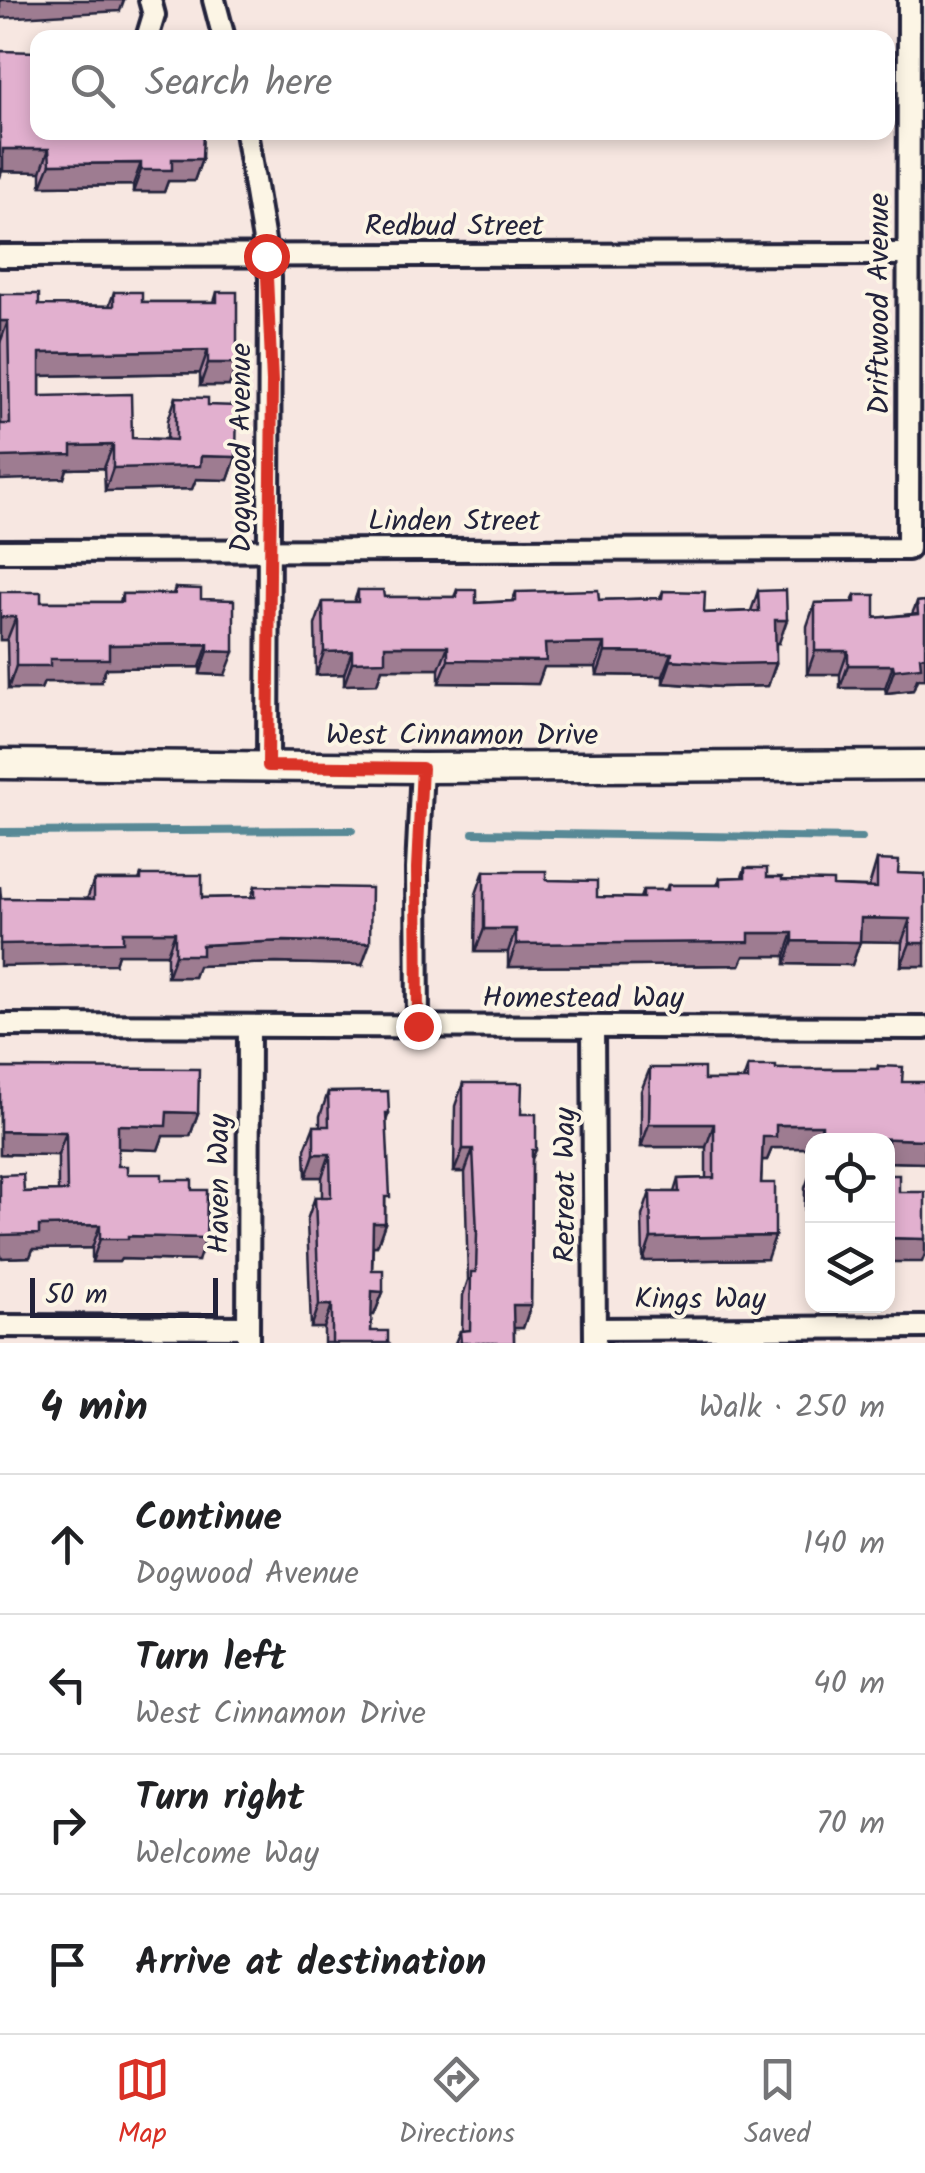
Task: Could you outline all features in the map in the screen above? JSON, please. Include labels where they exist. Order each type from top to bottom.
[{"type":"main road","name":"West Cinnamon Drive","points":[[0,764],[422,768],[925,765]]},
{"type":"street","points":[[150,0],[154,16],[150,30]]},
{"type":"street","points":[[214,0],[222,30]]},
{"type":"street","name":"Driftwood Avenue","points":[[908,549],[910,0]]},
{"type":"street","name":"Dogwood Avenue","points":[[247,140],[266,256],[272,382],[268,766]]},
{"type":"street","name":"Redbud Street","points":[[0,256],[908,254]]},
{"type":"street","name":"Linden Street","points":[[0,551],[908,549]]},
{"type":"street","points":[[418,1026],[417,868],[422,768]]},
{"type":"street","name":"Homestead Way","points":[[0,1026],[925,1028]]},
{"type":"street","name":"Haven Way","points":[[248,1335],[250,1026]]},
{"type":"street","name":"Retreat Way","points":[[593,1027],[595,1336]]},
{"type":"street","points":[[0,1326],[248,1335]]},
{"type":"street","name":"Kings Way","points":[[595,1336],[925,1327]]},
{"type":"building","points":[[0,51],[30,52],[30,140],[203,140],[202,159],[172,159],[172,170],[141,170],[141,163],[50,164],[49,149],[3,149],[0,169]]},
{"type":"building","points":[[114,292],[142,292],[142,302],[217,302],[217,292],[237,292],[237,363],[208,363],[208,350],[40,353],[40,396],[131,394],[132,438],[176,440],[176,397],[208,398],[208,405],[237,406],[236,457],[201,456],[200,466],[113,468],[113,445],[72,446],[72,455],[0,457],[0,424],[10,424],[8,321],[0,321],[0,294],[39,294],[39,305],[114,306]]},
{"type":"building","points":[[175,588],[201,589],[201,599],[234,600],[234,652],[208,651],[208,644],[109,645],[109,659],[50,659],[50,666],[16,666],[16,617],[0,617],[0,592],[41,592],[41,602],[122,602],[122,594],[175,594]]},
{"type":"building","points":[[358,590],[383,590],[384,597],[457,597],[457,590],[476,590],[476,603],[516,601],[516,592],[598,590],[599,600],[662,598],[663,591],[705,592],[704,613],[759,611],[758,591],[786,590],[787,620],[775,620],[776,663],[671,660],[672,653],[605,652],[605,643],[545,644],[546,661],[448,660],[448,646],[385,646],[385,661],[352,662],[352,651],[324,652],[323,602],[358,602]]},
{"type":"building","points":[[855,595],[875,595],[875,618],[918,614],[917,602],[925,601],[925,656],[920,657],[921,667],[894,670],[893,665],[848,665],[848,651],[815,651],[815,603],[855,602]]},
{"type":"building","points":[[877,860],[899,861],[898,873],[925,874],[925,943],[910,943],[910,919],[861,918],[860,942],[793,941],[793,933],[749,933],[749,942],[516,944],[516,929],[484,929],[484,871],[546,871],[546,880],[597,881],[597,897],[643,898],[643,890],[668,890],[668,885],[720,885],[720,878],[745,877],[745,868],[767,868],[767,877],[782,880],[833,881],[833,886],[877,888]]},
{"type":"building","points":[[141,875],[202,875],[202,898],[255,897],[255,886],[371,888],[370,943],[284,941],[202,945],[202,955],[175,955],[175,932],[123,932],[123,942],[0,944],[0,886],[1,898],[94,899],[94,880],[141,880]]},
{"type":"building","points":[[748,1066],[903,1067],[902,1082],[925,1082],[925,1140],[895,1139],[895,1133],[822,1133],[822,1125],[776,1125],[776,1137],[763,1137],[761,1183],[775,1183],[775,1236],[651,1238],[650,1192],[679,1192],[678,1179],[714,1178],[714,1124],[649,1124],[650,1068],[704,1068],[704,1080],[748,1080]]},
{"type":"building","points":[[0,1068],[199,1069],[198,1113],[167,1112],[166,1126],[118,1125],[118,1166],[127,1166],[127,1174],[162,1174],[162,1180],[192,1180],[192,1190],[207,1190],[206,1238],[100,1239],[100,1225],[39,1226],[39,1234],[0,1235],[0,1175],[23,1174],[24,1192],[67,1191],[66,1132],[0,1131]]},
{"type":"building","points":[[463,1083],[522,1083],[521,1114],[536,1114],[536,1150],[532,1150],[531,1305],[513,1305],[514,1343],[461,1343],[460,1331],[470,1330],[471,1272],[476,1272],[477,1233],[473,1149],[463,1149]]},
{"type":"building","points":[[388,1091],[390,1197],[385,1197],[385,1223],[373,1223],[372,1270],[383,1270],[383,1292],[372,1291],[371,1331],[388,1331],[388,1343],[332,1343],[332,1305],[319,1305],[315,1197],[331,1197],[330,1154],[314,1154],[314,1126],[329,1126],[328,1092]]},
{"type":"building","points":[[895,1175],[899,1175],[899,1192],[925,1192],[925,1239],[895,1238]]},
{"type":"waterway","points":[[0,832],[352,830]]},
{"type":"waterway","points":[[473,833],[862,838]]},
{"type":"route","points":[[266,256],[272,382],[268,766],[422,768],[417,868],[418,1026]]}]
